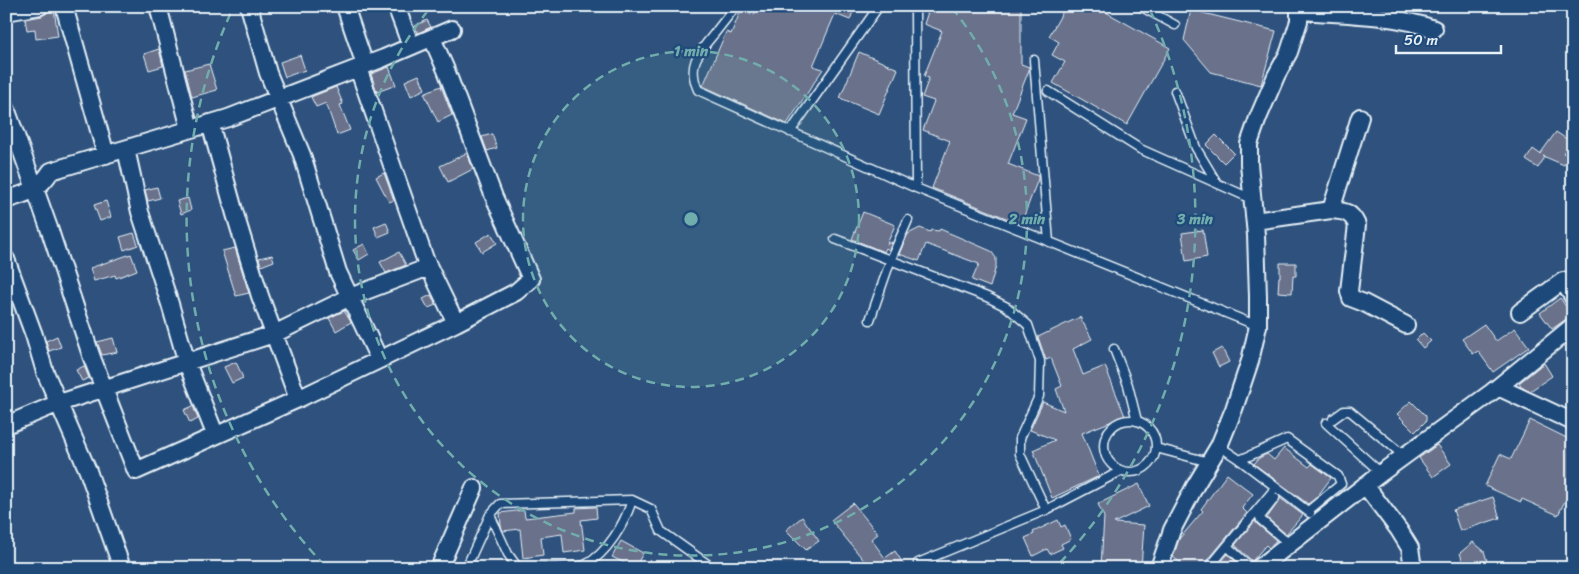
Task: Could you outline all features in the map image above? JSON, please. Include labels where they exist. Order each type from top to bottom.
[{"type":"street","points":[[6,12],[40,6]]},
{"type":"street","points":[[64,6],[106,155]]},
{"type":"street","points":[[158,6],[190,130]]},
{"type":"street","points":[[248,6],[268,73],[302,155],[338,272],[379,360]]},
{"type":"street","points":[[345,6],[362,66],[429,267],[456,323]]},
{"type":"street","points":[[396,6],[411,46]]},
{"type":"street","points":[[1159,568],[1172,530],[1219,446],[1250,361],[1258,326],[1258,296],[1249,144],[1265,101],[1289,52],[1304,10],[1393,19],[1418,23],[1434,29]]},
{"type":"street","points":[[6,200],[35,190],[51,171],[190,130],[279,99],[452,29]]},
{"type":"street","points":[[6,108],[49,228],[92,358],[136,471],[298,398],[456,323],[516,292],[531,279],[494,196],[432,38]]},
{"type":"street","points":[[1331,210],[1360,117]]},
{"type":"street","points":[[210,123],[260,296],[298,398]]},
{"type":"street","points":[[126,149],[140,212],[187,363],[215,434]]},
{"type":"street","points":[[1255,221],[1331,210],[1344,211],[1353,216],[1357,225],[1349,290],[1350,298],[1406,324]]},
{"type":"street","points":[[6,259],[34,335],[45,372],[88,471],[122,568]]},
{"type":"street","points":[[6,425],[59,403],[274,334],[350,297],[429,267]]},
{"type":"street","points":[[1520,312],[1563,281],[1573,297]]},
{"type":"street","points":[[1259,568],[1289,544],[1314,516],[1365,485],[1498,387],[1573,326]]},
{"type":"street","points":[[1498,387],[1573,422]]},
{"type":"street","points":[[1365,485],[1399,530],[1410,548],[1413,568]]},
{"type":"street","points":[[440,568],[474,488]]},
{"type":"lane","points":[[736,6],[698,53],[693,70],[694,82],[698,90],[916,188],[1258,326]]},
{"type":"lane","points":[[790,132],[879,6]]},
{"type":"lane","points":[[915,6],[916,188]]},
{"type":"lane","points":[[1140,6],[1175,25]]},
{"type":"lane","points":[[1034,60],[1048,242]]},
{"type":"lane","points":[[1048,91],[1140,149],[1252,199]]},
{"type":"lane","points":[[1175,91],[1196,148],[1217,183]]},
{"type":"lane","points":[[870,320],[891,259],[908,220]]},
{"type":"lane","points":[[836,239],[987,297],[1007,307],[1028,326],[1040,361],[1039,396],[1020,438],[1020,454],[1046,510]]},
{"type":"lane","points":[[1114,349],[1128,385],[1137,421]]},
{"type":"lane","points":[[1381,473],[1329,421],[1344,411],[1350,411],[1404,456]]},
{"type":"lane","points":[[1137,421],[1145,424],[1155,439],[1156,448],[1154,456],[1150,463],[1137,472],[1121,471],[1107,460],[1104,451],[1106,434],[1119,422],[1137,421]]},
{"type":"lane","points":[[1219,446],[1314,516],[1340,484],[1338,476],[1287,439],[1240,460]]},
{"type":"lane","points":[[1156,448],[1209,462]]},
{"type":"lane","points":[[918,563],[1046,510],[1121,471]]},
{"type":"lane","points":[[1212,564],[1273,495],[1260,517],[1261,520],[1289,544]]},
{"type":"lane","points":[[539,568],[584,566],[603,552],[628,515],[632,500]]},
{"type":"lane","points":[[466,568],[490,515],[500,504],[632,500],[651,509],[660,531],[713,568]]},
{"type":"lane","points":[[490,515],[508,554],[518,568]]},
{"type":"lane","points":[[1227,546],[1251,568]]},
{"type":"building","points":[[757,6],[855,6],[850,20],[835,14],[813,66],[823,69],[787,124],[703,86],[726,32],[731,34],[741,10],[754,15]]},
{"type":"building","points":[[930,6],[1021,6],[1021,64],[1029,67],[1029,70],[1012,113],[1026,118],[1008,164],[1038,176],[1038,179],[1021,224],[932,188],[950,141],[923,130],[934,101],[922,97],[929,78],[924,76],[942,31],[924,24]]},
{"type":"building","points":[[1066,6],[1095,6],[1170,48],[1127,125],[1053,83],[1065,62],[1052,55],[1059,42],[1049,36]]},
{"type":"building","points":[[54,9],[58,36],[36,39],[35,29],[27,30],[25,19],[42,16],[49,10]]},
{"type":"building","points":[[1191,10],[1276,31],[1261,85],[1211,72],[1184,40]]},
{"type":"building","points":[[427,20],[431,27],[418,33],[415,26]]},
{"type":"building","points":[[159,49],[163,66],[149,70],[144,54]]},
{"type":"building","points":[[859,52],[898,69],[879,114],[840,98]]},
{"type":"building","points":[[300,55],[305,70],[285,77],[280,62]]},
{"type":"building","points":[[209,64],[217,90],[192,97],[185,70]]},
{"type":"building","points":[[389,67],[396,85],[377,92],[371,74]]},
{"type":"building","points":[[419,75],[425,89],[411,96],[405,81]]},
{"type":"building","points":[[441,86],[452,115],[438,122],[424,93]]},
{"type":"building","points":[[336,87],[343,104],[340,105],[350,130],[337,135],[326,103],[316,107],[311,97]]},
{"type":"building","points":[[1556,132],[1571,142],[1563,153],[1568,155],[1564,165],[1543,156],[1545,157],[1538,168],[1526,160],[1533,149],[1540,154]]},
{"type":"building","points":[[492,134],[497,148],[487,151],[482,137]]},
{"type":"building","points":[[1216,135],[1234,153],[1224,163],[1206,145]]},
{"type":"building","points":[[467,153],[473,169],[448,182],[440,166]]},
{"type":"building","points":[[384,173],[394,200],[389,202],[376,177]]},
{"type":"building","points":[[157,187],[160,198],[148,201],[145,190]]},
{"type":"building","points":[[188,198],[191,210],[181,214],[177,201]]},
{"type":"building","points":[[106,201],[111,217],[100,221],[94,205]]},
{"type":"building","points":[[863,212],[895,225],[887,244],[892,242],[889,250],[886,248],[884,252],[852,239]]},
{"type":"building","points":[[386,222],[390,232],[378,237],[374,227]]},
{"type":"building","points":[[920,228],[930,232],[931,230],[939,231],[940,229],[991,251],[996,258],[996,266],[990,287],[972,280],[979,264],[926,244],[919,261],[899,254],[908,234]]},
{"type":"building","points":[[1203,230],[1207,257],[1186,261],[1182,233]]},
{"type":"building","points":[[134,233],[138,245],[124,250],[120,237]]},
{"type":"building","points":[[491,233],[497,243],[482,252],[476,242]]},
{"type":"building","points":[[364,244],[369,254],[359,260],[353,250]]},
{"type":"building","points":[[235,248],[249,293],[236,296],[222,251]]},
{"type":"building","points":[[399,252],[406,265],[386,273],[380,262]]},
{"type":"building","points":[[131,254],[137,270],[116,278],[115,275],[94,281],[90,268]]},
{"type":"building","points":[[272,255],[274,261],[261,266],[259,258]]},
{"type":"building","points":[[1280,263],[1296,263],[1296,276],[1293,276],[1292,293],[1278,292]]},
{"type":"building","points":[[431,295],[436,305],[428,308],[423,299]]},
{"type":"building","points":[[1560,298],[1572,315],[1552,329],[1540,313]]},
{"type":"building","points":[[344,311],[351,322],[336,331],[329,318]]},
{"type":"building","points":[[1080,317],[1092,339],[1073,349],[1083,375],[1105,366],[1125,416],[1082,433],[1099,476],[1052,498],[1033,450],[1055,440],[1030,430],[1043,402],[1064,411],[1056,389],[1062,386],[1051,358],[1046,360],[1038,337]]},
{"type":"building","points":[[1484,324],[1496,341],[1515,328],[1529,347],[1493,372],[1478,351],[1473,354],[1462,339]]},
{"type":"building","points":[[1423,333],[1431,341],[1423,348],[1416,340]]},
{"type":"building","points":[[57,336],[61,347],[49,351],[46,341]]},
{"type":"building","points":[[113,338],[117,352],[102,355],[97,342]]},
{"type":"building","points":[[1222,348],[1229,362],[1219,367],[1212,353]]},
{"type":"building","points":[[236,362],[243,378],[232,383],[224,367]]},
{"type":"building","points":[[1544,363],[1552,376],[1530,391],[1521,387],[1519,383]]},
{"type":"building","points":[[84,366],[89,378],[82,381],[76,370]]},
{"type":"building","points":[[1411,401],[1426,416],[1426,421],[1415,432],[1397,414]]},
{"type":"building","points":[[193,406],[198,419],[190,423],[184,410]]},
{"type":"building","points":[[1530,420],[1573,441],[1573,500],[1567,497],[1558,515],[1522,499],[1521,502],[1485,486],[1500,454],[1511,459]]},
{"type":"building","points":[[1437,445],[1451,464],[1433,477],[1419,458]]},
{"type":"building","points":[[1284,448],[1309,467],[1312,464],[1331,478],[1317,497],[1308,504],[1254,464],[1259,458],[1267,454],[1274,460]]},
{"type":"building","points":[[1227,474],[1253,494],[1242,508],[1247,513],[1208,560],[1206,564],[1208,568],[1187,568],[1173,557],[1179,539],[1203,511],[1201,509]]},
{"type":"building","points":[[1139,484],[1149,506],[1114,523],[1144,525],[1141,568],[1101,566],[1104,517],[1098,504]]},
{"type":"building","points":[[1493,497],[1500,518],[1460,531],[1453,510]]},
{"type":"building","points":[[1280,498],[1303,515],[1286,534],[1267,518]]},
{"type":"building","points":[[853,503],[878,534],[871,539],[885,558],[895,551],[906,568],[870,568],[831,520]]},
{"type":"building","points":[[596,507],[597,518],[581,520],[585,550],[564,553],[562,534],[541,537],[543,555],[523,558],[520,529],[503,531],[501,526],[500,513],[524,510],[525,518],[576,512],[576,508]]},
{"type":"building","points":[[802,517],[819,541],[806,550],[786,530]]},
{"type":"building","points":[[1058,520],[1061,527],[1065,525],[1071,539],[1061,544],[1063,548],[1050,554],[1047,549],[1033,556],[1025,538]]},
{"type":"building","points":[[1255,521],[1276,540],[1269,548],[1266,545],[1252,561],[1235,545]]},
{"type":"building","points":[[621,541],[643,553],[635,568],[612,557]]},
{"type":"building","points":[[1473,542],[1484,551],[1489,568],[1465,568],[1460,553]]},
{"type":"building","points":[[1228,554],[1242,568],[1216,568]]}]
